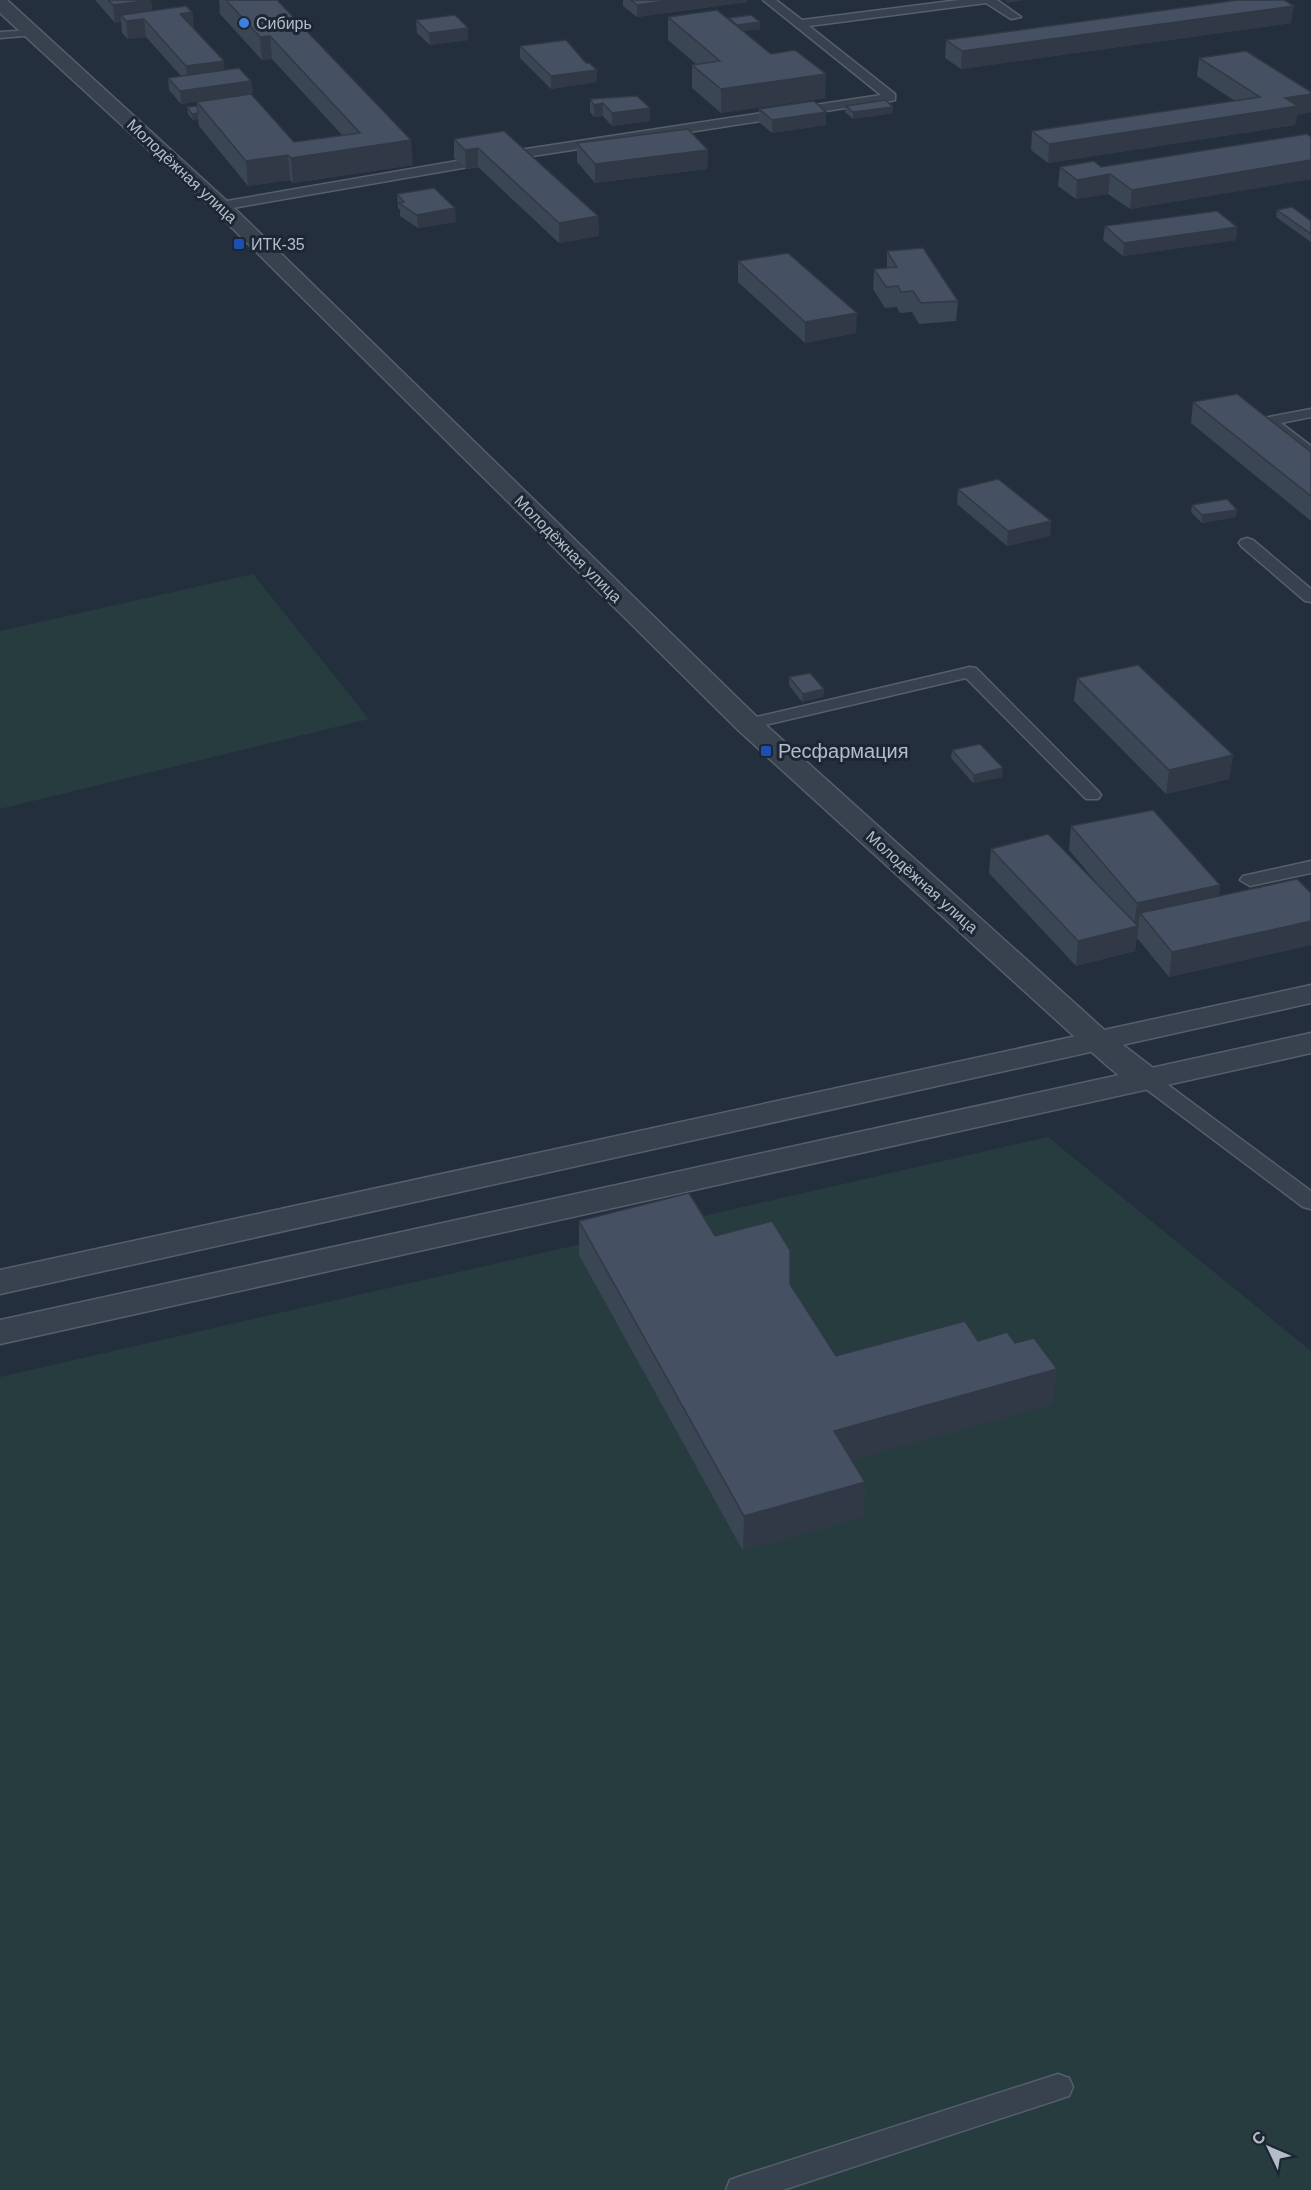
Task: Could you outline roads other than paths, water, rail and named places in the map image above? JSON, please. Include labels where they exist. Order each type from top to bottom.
[{"type":"street","name":"Молодёжная улица","points":[[0,3],[221,206],[748,724],[1099,1042],[1149,1081]]},
{"type":"street","points":[[0,1282],[1311,994]]},
{"type":"street","points":[[0,1332],[1149,1081],[1311,1043]]},
{"type":"lane","points":[[221,206],[526,153],[891,97],[769,0]]},
{"type":"lane","points":[[800,24],[987,0],[1015,17]]},
{"type":"lane","points":[[0,35],[33,33]]},
{"type":"lane","points":[[1311,413],[1269,421],[1311,453]]},
{"type":"lane","points":[[1246,543],[1311,597]]},
{"type":"lane","points":[[748,724],[970,672],[1092,795]]},
{"type":"lane","points":[[1250,880],[1311,867]]},
{"type":"lane","points":[[1149,1081],[1311,1202]]},
{"type":"lane","points":[[741,2190],[1058,2087]]},
{"type":"place","name":"Сибирь","points":[[244,23]]},
{"type":"place","name":"ИТК-35","points":[[239,244]]},
{"type":"place","name":"Ресфармация","points":[[766,751]]}]
